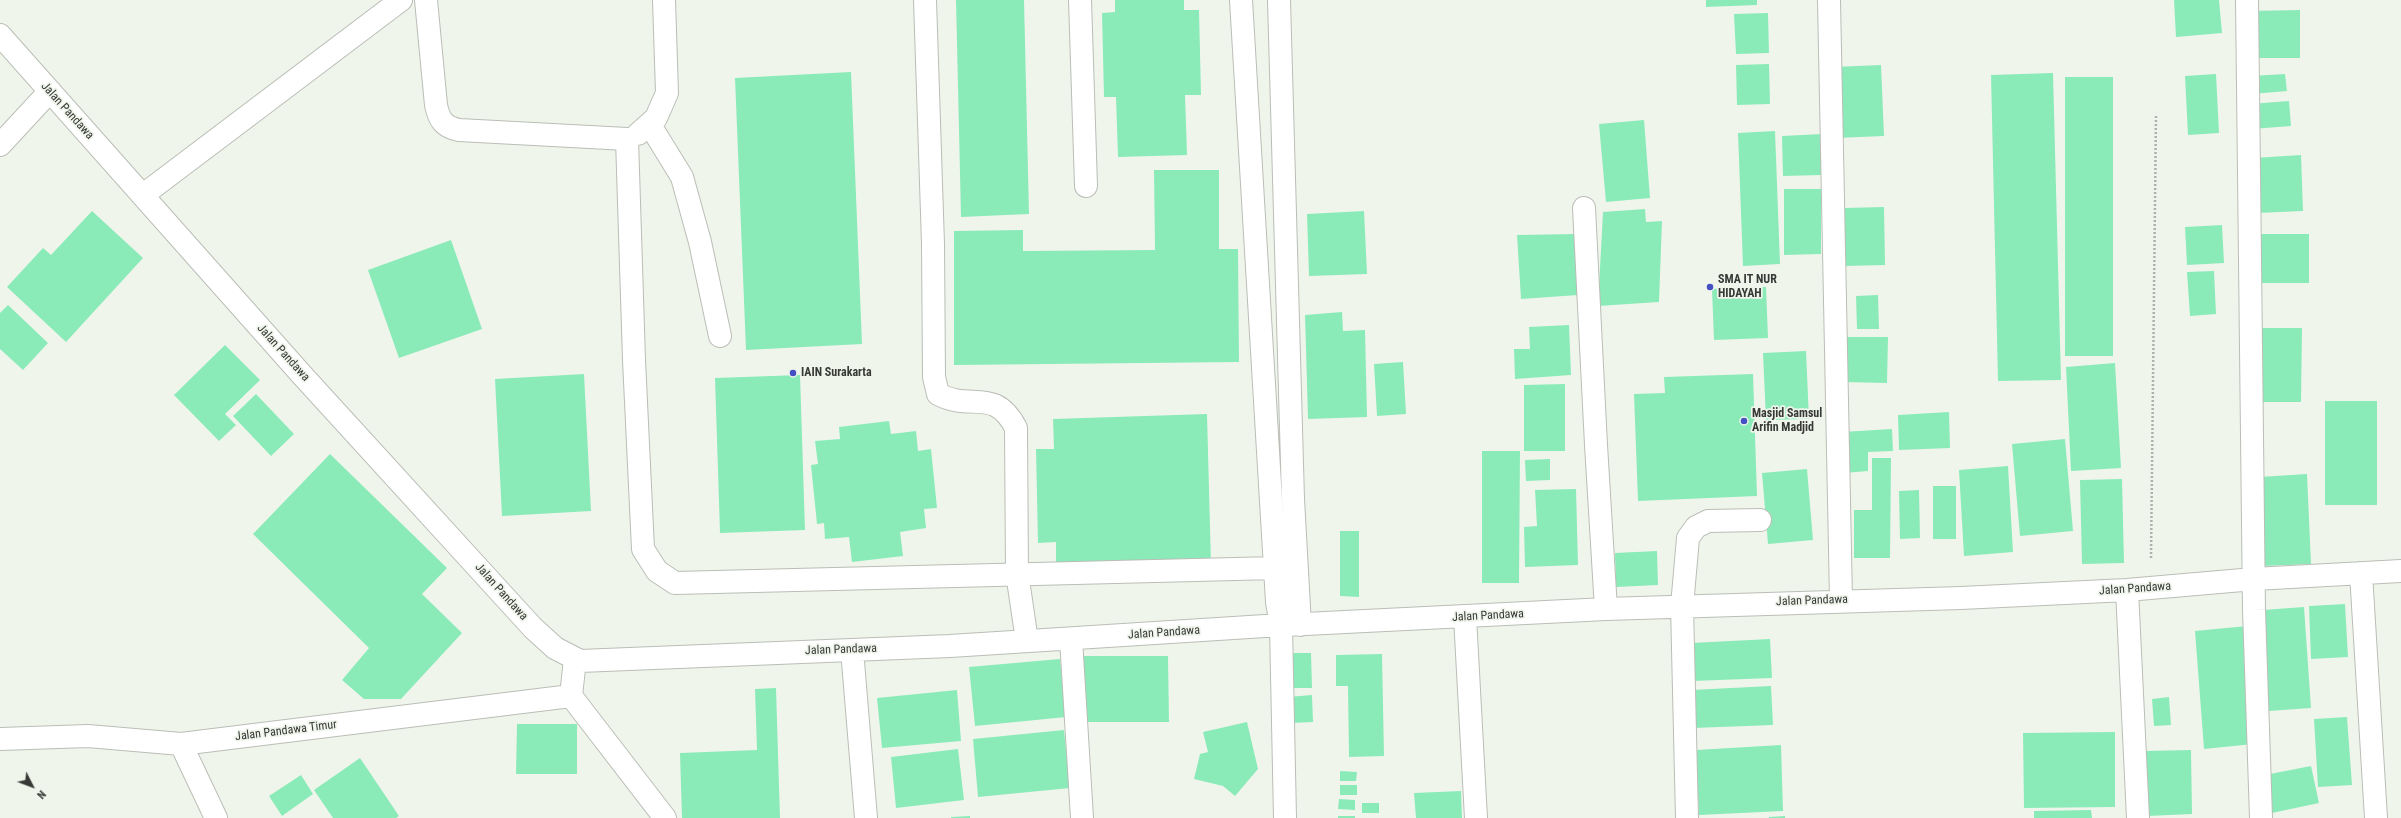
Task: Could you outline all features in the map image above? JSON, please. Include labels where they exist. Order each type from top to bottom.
[{"type":"street","points":[[143,195],[401,0]]},
{"type":"street","points":[[426,0],[436,105],[440,120],[446,126],[459,130],[627,139],[650,125],[656,118],[667,94],[664,0]]},
{"type":"street","points":[[925,0],[933,244],[934,377],[938,394],[948,399],[968,402],[984,401],[996,405],[1008,413],[1016,428],[1017,573],[1027,641]]},
{"type":"street","points":[[1080,0],[1086,186]]},
{"type":"street","points":[[1241,0],[1276,602],[1290,626]]},
{"type":"street","points":[[1279,0],[1293,499],[1285,818]]},
{"type":"street","points":[[1829,0],[1842,600]]},
{"type":"street","points":[[2247,0],[2254,579],[2261,818]]},
{"type":"street","name":"Jalan Pandawa","points":[[0,35],[302,375],[533,628],[555,648],[575,660],[602,661],[852,650],[1606,609],[1842,600],[1961,598],[2127,590],[2254,579],[2401,571]]},
{"type":"street","points":[[0,145],[50,91]]},
{"type":"street","points":[[650,125],[682,177],[700,242],[720,336]]},
{"type":"street","points":[[627,139],[634,360],[644,549],[654,567],[675,583],[1017,573],[1275,568]]},
{"type":"street","points":[[1584,208],[1606,609]]},
{"type":"street","points":[[1687,818],[1682,606],[1688,538],[1696,527],[1708,521],[1760,520]]},
{"type":"street","points":[[2361,573],[2376,818]]},
{"type":"street","points":[[2127,590],[2138,818]]},
{"type":"street","points":[[1465,617],[1476,818]]},
{"type":"street","points":[[1072,639],[1082,818]]},
{"type":"street","points":[[852,650],[866,818]]},
{"type":"street","points":[[575,660],[571,696],[665,818]]},
{"type":"street","name":"Jalan Pandawa Timur","points":[[0,739],[88,736],[181,744],[571,696]]},
{"type":"street","points":[[181,744],[216,818]]},
{"type":"path","points":[[2150,588],[2156,114]]},
{"type":"building","points":[[956,0],[1024,0],[1029,214],[961,217]]},
{"type":"building","points":[[1115,0],[1184,0],[1184,10],[1199,10],[1201,95],[1185,95],[1187,155],[1118,157],[1116,97],[1104,97],[1102,13],[1115,12]]},
{"type":"building","points":[[1706,0],[1757,0],[1757,5],[1706,7]]},
{"type":"building","points":[[2174,0],[2219,0],[2222,33],[2176,37]]},
{"type":"building","points":[[2300,10],[2300,58],[2251,58],[2250,11]]},
{"type":"building","points":[[1768,13],[1769,53],[1736,54],[1734,14]]},
{"type":"building","points":[[1769,64],[1770,104],[1737,105],[1736,65]]},
{"type":"building","points":[[1881,65],[1884,136],[1836,138],[1833,67]]},
{"type":"building","points":[[851,72],[862,344],[746,350],[735,78]]},
{"type":"building","points":[[2053,73],[2061,380],[1998,381],[1991,75]]},
{"type":"building","points":[[2216,74],[2219,133],[2188,135],[2185,76]]},
{"type":"building","points":[[2285,74],[2287,91],[2252,94],[2251,76]]},
{"type":"building","points":[[2065,77],[2113,77],[2113,356],[2065,356]]},
{"type":"building","points":[[2289,101],[2291,126],[2252,129],[2250,104]]},
{"type":"building","points":[[1644,120],[1650,198],[1606,202],[1599,124]]},
{"type":"building","points":[[1775,131],[1780,264],[1743,266],[1738,133]]},
{"type":"building","points":[[1822,134],[1822,175],[1783,176],[1782,136]]},
{"type":"building","points":[[2301,155],[2303,211],[2257,213],[2254,158]]},
{"type":"building","points":[[1154,170],[1219,170],[1219,249],[1238,249],[1239,362],[954,365],[954,231],[1023,230],[1023,251],[1155,250]]},
{"type":"building","points":[[1784,189],[1821,189],[1821,254],[1784,255]]},
{"type":"building","points":[[1884,207],[1885,265],[1845,266],[1844,208]]},
{"type":"building","points":[[1645,209],[1646,222],[1662,221],[1659,302],[1598,306],[1603,212]]},
{"type":"building","points":[[92,211],[143,258],[66,342],[7,287],[43,248],[51,255]]},
{"type":"building","points":[[1364,211],[1367,274],[1309,276],[1307,214]]},
{"type":"building","points":[[2222,225],[2224,263],[2187,265],[2185,227]]},
{"type":"building","points":[[1577,234],[1578,295],[1521,299],[1517,235]]},
{"type":"building","points":[[2258,234],[2309,234],[2309,283],[2258,283]]},
{"type":"building","points":[[451,240],[482,329],[399,358],[368,270]]},
{"type":"building","points":[[2214,271],[2216,314],[2190,316],[2187,272]]},
{"type":"building","points":[[1766,287],[1768,338],[1714,340],[1712,289]]},
{"type":"building","points":[[1878,295],[1879,329],[1857,329],[1856,296]]},
{"type":"building","points":[[8,305],[48,343],[23,370],[0,349],[0,313]]},
{"type":"building","points":[[1342,312],[1343,331],[1365,330],[1367,417],[1308,419],[1305,315]]},
{"type":"building","points":[[1569,325],[1571,375],[1515,379],[1514,349],[1530,349],[1529,327]]},
{"type":"building","points":[[2257,328],[2302,328],[2301,402],[2257,402]]},
{"type":"building","points":[[1844,337],[1888,337],[1887,383],[1843,382]]},
{"type":"building","points":[[225,345],[260,380],[225,414],[236,425],[219,441],[174,395]]},
{"type":"building","points":[[1806,351],[1809,419],[1766,420],[1763,353]]},
{"type":"building","points":[[1403,362],[1406,414],[1377,416],[1374,364]]},
{"type":"building","points":[[2115,363],[2121,468],[2071,471],[2066,367]]},
{"type":"building","points":[[584,374],[591,511],[502,516],[495,379]]},
{"type":"building","name":"Masjid Samsul Arifin Madjid","points":[[1753,374],[1757,496],[1638,501],[1634,394],[1665,393],[1664,377]]},
{"type":"building","points":[[800,375],[805,530],[720,533],[715,378]]},
{"type":"building","points":[[1565,384],[1565,451],[1524,451],[1524,385]]},
{"type":"building","points":[[256,394],[294,434],[271,456],[233,416]]},
{"type":"building","points":[[2325,401],[2377,401],[2377,505],[2325,505]]},
{"type":"building","points":[[1949,412],[1950,448],[1899,450],[1898,415]]},
{"type":"building","points":[[1207,414],[1211,565],[1056,570],[1056,542],[1038,543],[1036,449],[1054,449],[1053,419]]},
{"type":"building","points":[[889,421],[891,434],[916,431],[918,451],[931,449],[937,508],[924,509],[926,528],[900,532],[903,556],[852,562],[849,537],[825,539],[824,523],[817,524],[811,465],[818,464],[815,441],[840,439],[839,427]]},
{"type":"building","points":[[1892,429],[1893,451],[1868,452],[1868,471],[1844,473],[1842,432]]},
{"type":"building","points":[[2065,439],[2073,531],[2020,536],[2012,444]]},
{"type":"building","points":[[1482,451],[1520,451],[1519,583],[1482,583]]},
{"type":"building","points":[[330,454],[447,568],[422,594],[462,633],[401,699],[364,699],[342,680],[369,648],[253,534]]},
{"type":"building","points":[[1872,458],[1891,458],[1890,558],[1854,558],[1854,510],[1872,510]]},
{"type":"building","points":[[1550,459],[1550,480],[1526,481],[1525,460]]},
{"type":"building","points":[[2008,466],[2013,552],[1964,556],[1959,470]]},
{"type":"building","points":[[1807,469],[1813,540],[1768,544],[1762,473]]},
{"type":"building","points":[[2307,474],[2311,564],[2263,566],[2259,477]]},
{"type":"building","points":[[2122,479],[2124,563],[2082,564],[2080,480]]},
{"type":"building","points":[[1933,486],[1956,486],[1956,539],[1933,539]]},
{"type":"building","points":[[1576,489],[1578,565],[1525,567],[1524,527],[1537,526],[1535,490]]},
{"type":"building","points":[[1919,490],[1920,538],[1900,539],[1899,491]]},
{"type":"building","points":[[1340,531],[1359,531],[1359,597],[1340,596]]},
{"type":"building","points":[[1657,551],[1658,585],[1616,587],[1615,553]]},
{"type":"building","points":[[2345,604],[2348,657],[2311,659],[2309,606]]},
{"type":"building","points":[[2304,607],[2311,708],[2269,711],[2263,610]]},
{"type":"building","points":[[2247,626],[2253,744],[2204,749],[2195,631]]},
{"type":"building","points":[[1770,639],[1772,678],[1692,681],[1691,643]]},
{"type":"building","points":[[1292,653],[1311,653],[1312,688],[1292,688]]},
{"type":"building","points":[[1382,654],[1384,756],[1349,757],[1348,686],[1336,686],[1336,655]]},
{"type":"building","points":[[1080,656],[1168,656],[1169,722],[1080,722]]},
{"type":"building","points":[[1060,659],[1066,717],[975,726],[969,667]]},
{"type":"building","points":[[1771,686],[1773,725],[1693,728],[1691,690]]},
{"type":"building","points":[[776,688],[780,818],[682,818],[680,753],[757,750],[755,689]]},
{"type":"building","points":[[957,690],[961,741],[882,748],[877,698]]},
{"type":"building","points":[[1312,695],[1313,722],[1289,723],[1288,697]]},
{"type":"building","points":[[2169,697],[2171,725],[2154,726],[2152,699]]},
{"type":"building","points":[[2347,717],[2352,785],[2318,787],[2314,719]]},
{"type":"building","points":[[1247,722],[1258,769],[1235,796],[1223,786],[1194,779],[1200,754],[1208,752],[1203,732]]},
{"type":"building","points":[[517,724],[577,724],[577,774],[516,774]]},
{"type":"building","points":[[1064,730],[1070,788],[978,797],[973,739]]},
{"type":"building","points":[[2115,732],[2115,807],[2024,808],[2023,733]]},
{"type":"building","points":[[1781,745],[1783,811],[1699,815],[1696,750]]},
{"type":"building","points":[[958,749],[964,800],[896,808],[891,757]]},
{"type":"building","points":[[2191,750],[2192,814],[2147,816],[2145,751]]},
{"type":"building","points":[[360,758],[399,816],[396,818],[333,818],[314,790]]},
{"type":"building","points":[[2311,766],[2319,803],[2272,813],[2265,775]]},
{"type":"building","points":[[1340,771],[1357,772],[1356,781],[1340,781]]},
{"type":"building","points":[[301,775],[313,794],[282,816],[269,796]]},
{"type":"building","points":[[1340,785],[1357,785],[1357,795],[1340,795]]},
{"type":"building","points":[[1461,791],[1462,818],[1416,818],[1414,793]]},
{"type":"building","points":[[1339,799],[1355,800],[1355,810],[1338,809]]},
{"type":"building","points":[[1362,803],[1379,803],[1379,813],[1362,813]]},
{"type":"building","points":[[2091,810],[2092,818],[2034,818],[2034,811]]},
{"type":"building","points":[[970,816],[970,818],[951,818],[951,817]]},
{"type":"building","points":[[1338,816],[1355,816],[1355,818],[1338,818]]},
{"type":"building","points":[[1785,816],[1785,818],[1769,818],[1769,817]]},
{"type":"place","name":"SMA IT NUR HIDAYAH","points":[[1710,287]]},
{"type":"place","name":"IAIN Surakarta","points":[[793,373]]},
{"type":"place","name":"Masjid Samsul Arifin Madjid","points":[[1744,421]]}]
